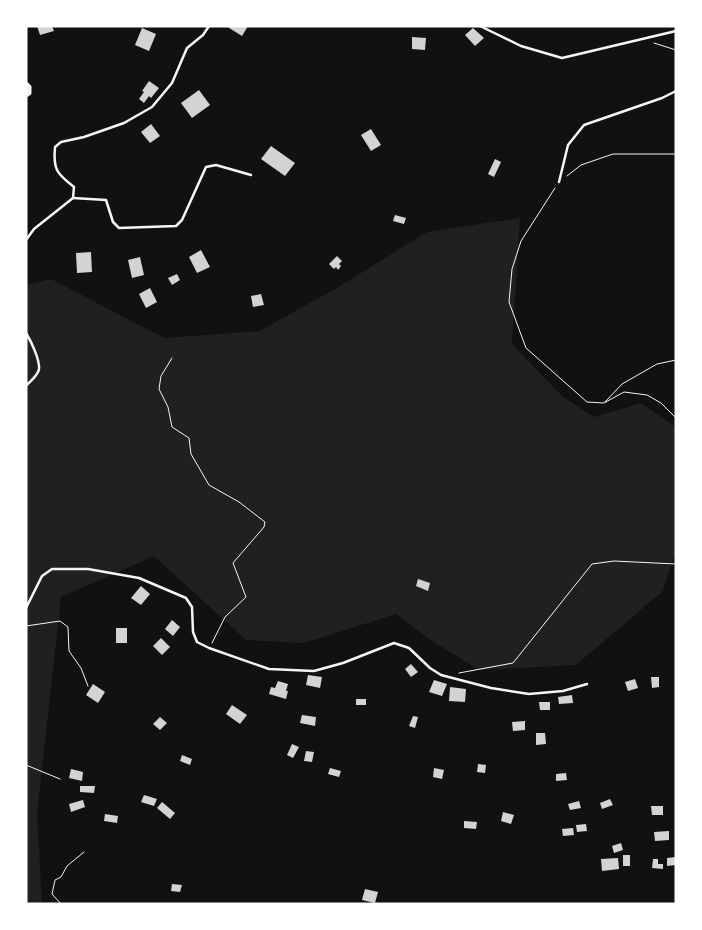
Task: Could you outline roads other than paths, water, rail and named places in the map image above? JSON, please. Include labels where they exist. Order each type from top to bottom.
[{"type":"street","points":[[26,84],[28,87],[26,95]]},
{"type":"lane","points":[[73,198],[74,187],[62,178],[54,164],[55,147],[61,142],[84,137],[124,122],[152,107],[172,83],[187,48],[209,26]]},
{"type":"lane","points":[[480,26],[521,46],[562,58],[676,31]]},
{"type":"lane","points":[[559,182],[568,145],[584,125],[662,98],[676,90]]},
{"type":"lane","points":[[26,240],[34,229],[73,198],[106,200],[113,222],[119,228],[176,226],[182,220],[206,167],[216,164],[250,175]]},
{"type":"lane","points":[[26,333],[32,343],[39,369],[36,376],[26,386]]},
{"type":"lane","points":[[26,608],[42,576],[52,569],[88,569],[139,578],[186,598],[192,607],[193,632],[197,642],[269,669],[314,671],[342,663],[394,643],[409,648],[430,668],[441,675],[491,688],[529,694],[563,691],[587,684]]}]
